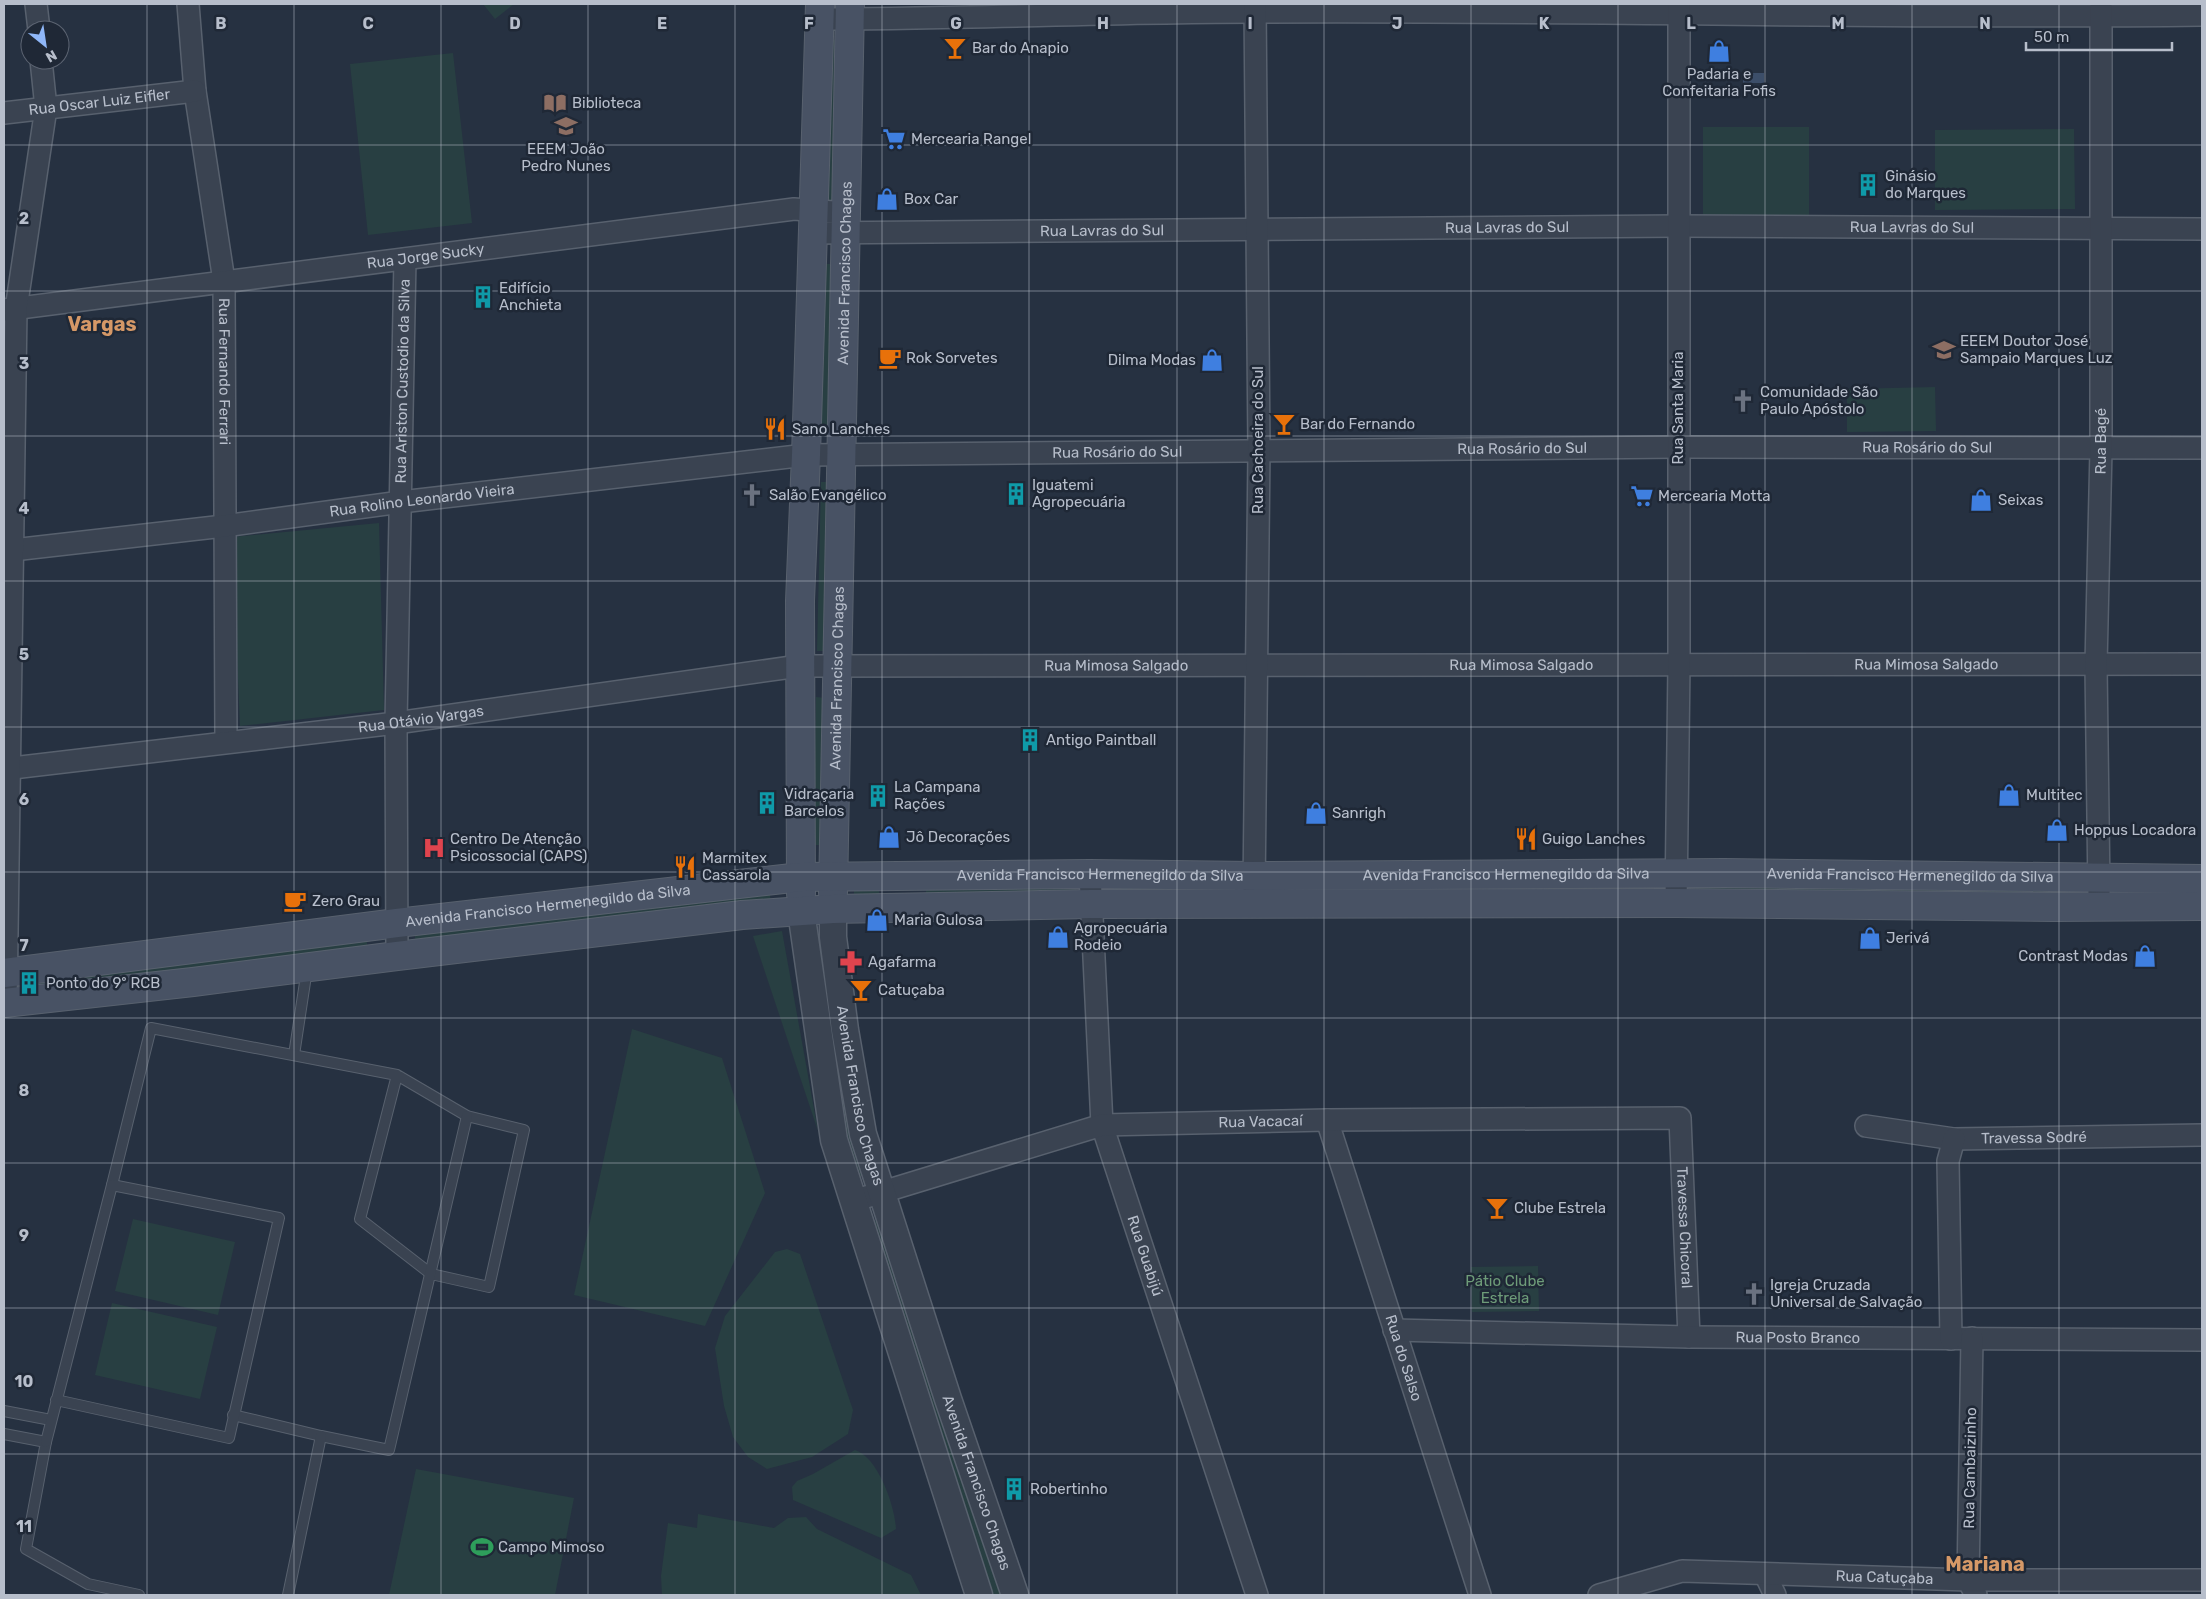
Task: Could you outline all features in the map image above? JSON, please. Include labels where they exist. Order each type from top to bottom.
[{"type":"main road","name":"Avenida Francisco Chagas","points":[[801,912],[799,666],[820,11]]},
{"type":"main road","name":"Avenida Francisco Chagas","points":[[833,910],[850,11]]},
{"type":"main road","name":"Avenida Francisco Hermenegildo da Silva","points":[[5,973],[397,924],[801,877],[1090,874],[1254,876],[1676,873],[2202,879]]},
{"type":"main road","name":"Avenida Francisco Hermenegildo da Silva","points":[[5,1003],[154,987],[397,956],[742,916],[833,910],[1091,904],[1676,903],[2099,907],[2202,906]]},
{"type":"main road","points":[[152,954],[154,987]]},
{"type":"street","points":[[36,4],[37,20]]},
{"type":"street","name":"Rua Fernando Ferrari","points":[[188,4],[195,91],[224,281],[226,742]]},
{"type":"street","name":"Rua Cachoeira do Sul","points":[[1254,904],[1259,451],[1255,8]]},
{"type":"street","points":[[820,11],[1679,8],[2101,10],[2202,15]]},
{"type":"street","name":"Rua Santa Maria","points":[[1676,903],[1679,663],[1679,8]]},
{"type":"street","name":"Rua Bagé","points":[[2099,907],[2096,665],[2101,449],[2101,10]]},
{"type":"street","points":[[5,1003],[10,310],[46,108],[43,70]]},
{"type":"street","name":"Rua Oscar Luiz Eifler","points":[[4,113],[195,91]]},
{"type":"street","name":"Rua Jorge Sucky","points":[[10,310],[794,209],[813,222],[847,223]]},
{"type":"street","name":"Rua Lavras do Sul","points":[[847,223],[1256,228],[1678,226],[2202,229]]},
{"type":"street","name":"Rua Ariston Custodio da Silva","points":[[397,956],[396,723],[405,259]]},
{"type":"street","name":"Rua Rosário do Sul","points":[[841,455],[1678,447],[2202,448]]},
{"type":"street","name":"Rua Rolino Leonardo Vieira","points":[[8,550],[224,526],[401,502],[806,455],[841,455]]},
{"type":"street","name":"Rua Mimosa Salgado","points":[[839,665],[2202,664]]},
{"type":"street","name":"Rua Otávio Vargas","points":[[6,769],[396,723],[799,666],[839,665]]},
{"type":"street","name":"Rua Guabijú","points":[[1090,874],[1102,1125],[1257,1595]]},
{"type":"street","name":"Avenida Francisco Chagas","points":[[833,910],[833,937],[845,1030],[863,1134],[945,1389],[1015,1595]]},
{"type":"street","name":"Avenida Francisco Chagas","points":[[801,912],[834,1140],[979,1595]]},
{"type":"street","name":"Rua Vacacaí","points":[[853,1201],[1102,1125],[1327,1120],[1680,1118]]},
{"type":"street","name":"Travessa Chicoral","points":[[1680,1118],[1689,1337]]},
{"type":"street","name":"Rua do Salso","points":[[1327,1120],[1480,1595]]},
{"type":"street","name":"Travessa Sodré","points":[[1866,1126],[1954,1139],[2202,1135]]},
{"type":"street","name":"Rua Cambaizinho","points":[[1954,1139],[1948,1161],[1962,1339],[1972,1588]]},
{"type":"street","name":"Rua Posto Branco","points":[[1394,1330],[1689,1337],[2202,1340]]},
{"type":"street","name":"Rua Catuçaba","points":[[1599,1595],[1682,1571],[1765,1574],[1972,1588],[2201,1583]]},
{"type":"street","points":[[1765,1574],[1775,1595]]},
{"type":"lane","points":[[294,1055],[307,968]]},
{"type":"lane","points":[[139,1595],[88,1584],[26,1549],[51,1420],[151,1028],[396,1075],[467,1116],[524,1130],[489,1287],[431,1274],[360,1219],[396,1075]]},
{"type":"lane","points":[[234,1416],[389,1450],[467,1116]]},
{"type":"lane","points":[[56,1400],[229,1438],[279,1218],[112,1185]]},
{"type":"lane","points":[[4,1411],[51,1420]]},
{"type":"lane","points":[[4,1434],[46,1442]]},
{"type":"lane","points":[[288,1595],[321,1436]]},
{"type":"green space","points":[[483,4],[514,4],[495,19]]},
{"type":"green space","points":[[827,40],[839,40],[836,209],[824,208]]},
{"type":"green space","points":[[453,53],[472,223],[368,235],[350,64]]},
{"type":"green space","points":[[1703,127],[1809,127],[1809,217],[1703,218]]},
{"type":"green space","points":[[2074,129],[2075,209],[1935,210],[1935,130]]},
{"type":"green space","points":[[822,264],[833,264],[829,433],[819,433]]},
{"type":"green space","points":[[1935,387],[1936,431],[1847,432],[1847,389]]},
{"type":"green space","points":[[821,482],[831,482],[828,651],[817,651]]},
{"type":"green space","points":[[379,523],[384,710],[240,726],[232,537]]},
{"type":"green space","points":[[816,697],[826,698],[823,845],[813,845]]},
{"type":"green space","points":[[769,886],[771,904],[416,946],[414,928]]},
{"type":"green space","points":[[854,887],[879,888],[879,900],[854,900]]},
{"type":"green space","points":[[2073,887],[2072,898],[1697,899],[1697,888]]},
{"type":"green space","points":[[926,888],[1076,888],[1076,899],[926,900]]},
{"type":"green space","points":[[782,931],[818,1131],[753,936]]},
{"type":"green space","points":[[366,934],[368,952],[13,994],[11,976]]},
{"type":"green space","points":[[826,953],[868,1174],[858,1177],[846,1137],[816,955]]},
{"type":"green space","points":[[632,1029],[722,1058],[765,1193],[705,1326],[574,1295]]},
{"type":"green space","points":[[133,1219],[235,1242],[218,1315],[115,1291]]},
{"type":"green space","points":[[881,1219],[1004,1595],[992,1595],[870,1223]]},
{"type":"green space","points":[[787,1249],[800,1254],[853,1410],[848,1434],[812,1457],[767,1469],[748,1457],[733,1437],[724,1406],[715,1348],[725,1316],[775,1252]]},
{"type":"green space","name":"Pátio Clube Estrela","points":[[1538,1266],[1539,1311],[1472,1312],[1471,1267]]},
{"type":"green space","points":[[112,1303],[217,1327],[200,1399],[95,1375]]},
{"type":"green space","points":[[855,1450],[863,1454],[871,1462],[878,1472],[889,1496],[896,1529],[881,1538],[793,1500],[792,1487],[797,1481]]},
{"type":"green space","name":"Campo Mimoso","points":[[416,1469],[574,1498],[555,1595],[389,1595]]},
{"type":"green space","points":[[698,1514],[774,1528],[788,1518],[806,1517],[817,1529],[911,1575],[921,1595],[662,1595],[661,1576],[668,1523],[697,1528]]},
{"type":"water","points":[[1743,73],[1764,73],[1764,83],[1743,83]]},
{"type":"place","name":"Bar do Anapio","points":[[955,48]]},
{"type":"place","name":"Padaria e Confeitaria Fofis","points":[[1719,51]]},
{"type":"place","name":"Biblioteca","points":[[555,103]]},
{"type":"place","name":"EEEM João Pedro Nunes","points":[[566,126]]},
{"type":"place","name":"Mercearia Rangel","points":[[894,139]]},
{"type":"place","name":"Ginásio do Marques","points":[[1868,185]]},
{"type":"place","name":"Box Car","points":[[887,199]]},
{"type":"place","name":"Edifício Anchieta","points":[[483,297]]},
{"type":"place","name":"EEEM Doutor José Sampaio Marques Luz","points":[[1944,350]]},
{"type":"place","name":"Rok Sorvetes","points":[[890,358]]},
{"type":"place","name":"Dilma Modas","points":[[1212,360]]},
{"type":"place","name":"Comunidade São Paulo Apóstolo","points":[[1743,401]]},
{"type":"place","name":"Bar do Fernando","points":[[1284,424]]},
{"type":"place","name":"Sano Lanches","points":[[775,429]]},
{"type":"place","name":"Iguatemi Agropecuária","points":[[1016,494]]},
{"type":"place","name":"Salão Evangélico","points":[[752,495]]},
{"type":"place","name":"Mercearia Motta","points":[[1642,496]]},
{"type":"place","name":"Seixas","points":[[1981,500]]},
{"type":"place","name":"Antigo Paintball","points":[[1030,740]]},
{"type":"place","name":"Multitec","points":[[2009,795]]},
{"type":"place","name":"La Campana Rações","points":[[878,796]]},
{"type":"place","name":"Vidraçaria Barcelos","points":[[767,803]]},
{"type":"place","name":"Sanrigh","points":[[1316,813]]},
{"type":"place","name":"Hoppus Locadora","points":[[2057,830]]},
{"type":"place","name":"Jô Decorações","points":[[889,837]]},
{"type":"place","name":"Guigo Lanches","points":[[1526,839]]},
{"type":"place","name":"Centro De Atenção Psicossocial (CAPS)","points":[[434,848]]},
{"type":"place","name":"Marmitex Cassarola","points":[[685,867]]},
{"type":"place","name":"Zero Grau","points":[[295,901]]},
{"type":"place","name":"Maria Gulosa","points":[[877,920]]},
{"type":"place","name":"Agropecuária Rodeio","points":[[1058,937]]},
{"type":"place","name":"Jerivá","points":[[1870,938]]},
{"type":"place","name":"Contrast Modas","points":[[2145,956]]},
{"type":"place","name":"Agafarma","points":[[851,962]]},
{"type":"place","name":"Ponto do 9º RCB","points":[[29,983]]},
{"type":"place","name":"Catuçaba","points":[[861,990]]},
{"type":"place","name":"Clube Estrela","points":[[1497,1208]]},
{"type":"place","name":"Igreja Cruzada Universal de Salvação","points":[[1754,1294]]},
{"type":"place","name":"Robertinho","points":[[1014,1489]]},
{"type":"place","name":"Campo Mimoso","points":[[482,1547]]},
{"type":"district","name":"Vargas","points":[[102,324]]},
{"type":"district","name":"Mariana","points":[[1985,1564]]}]
